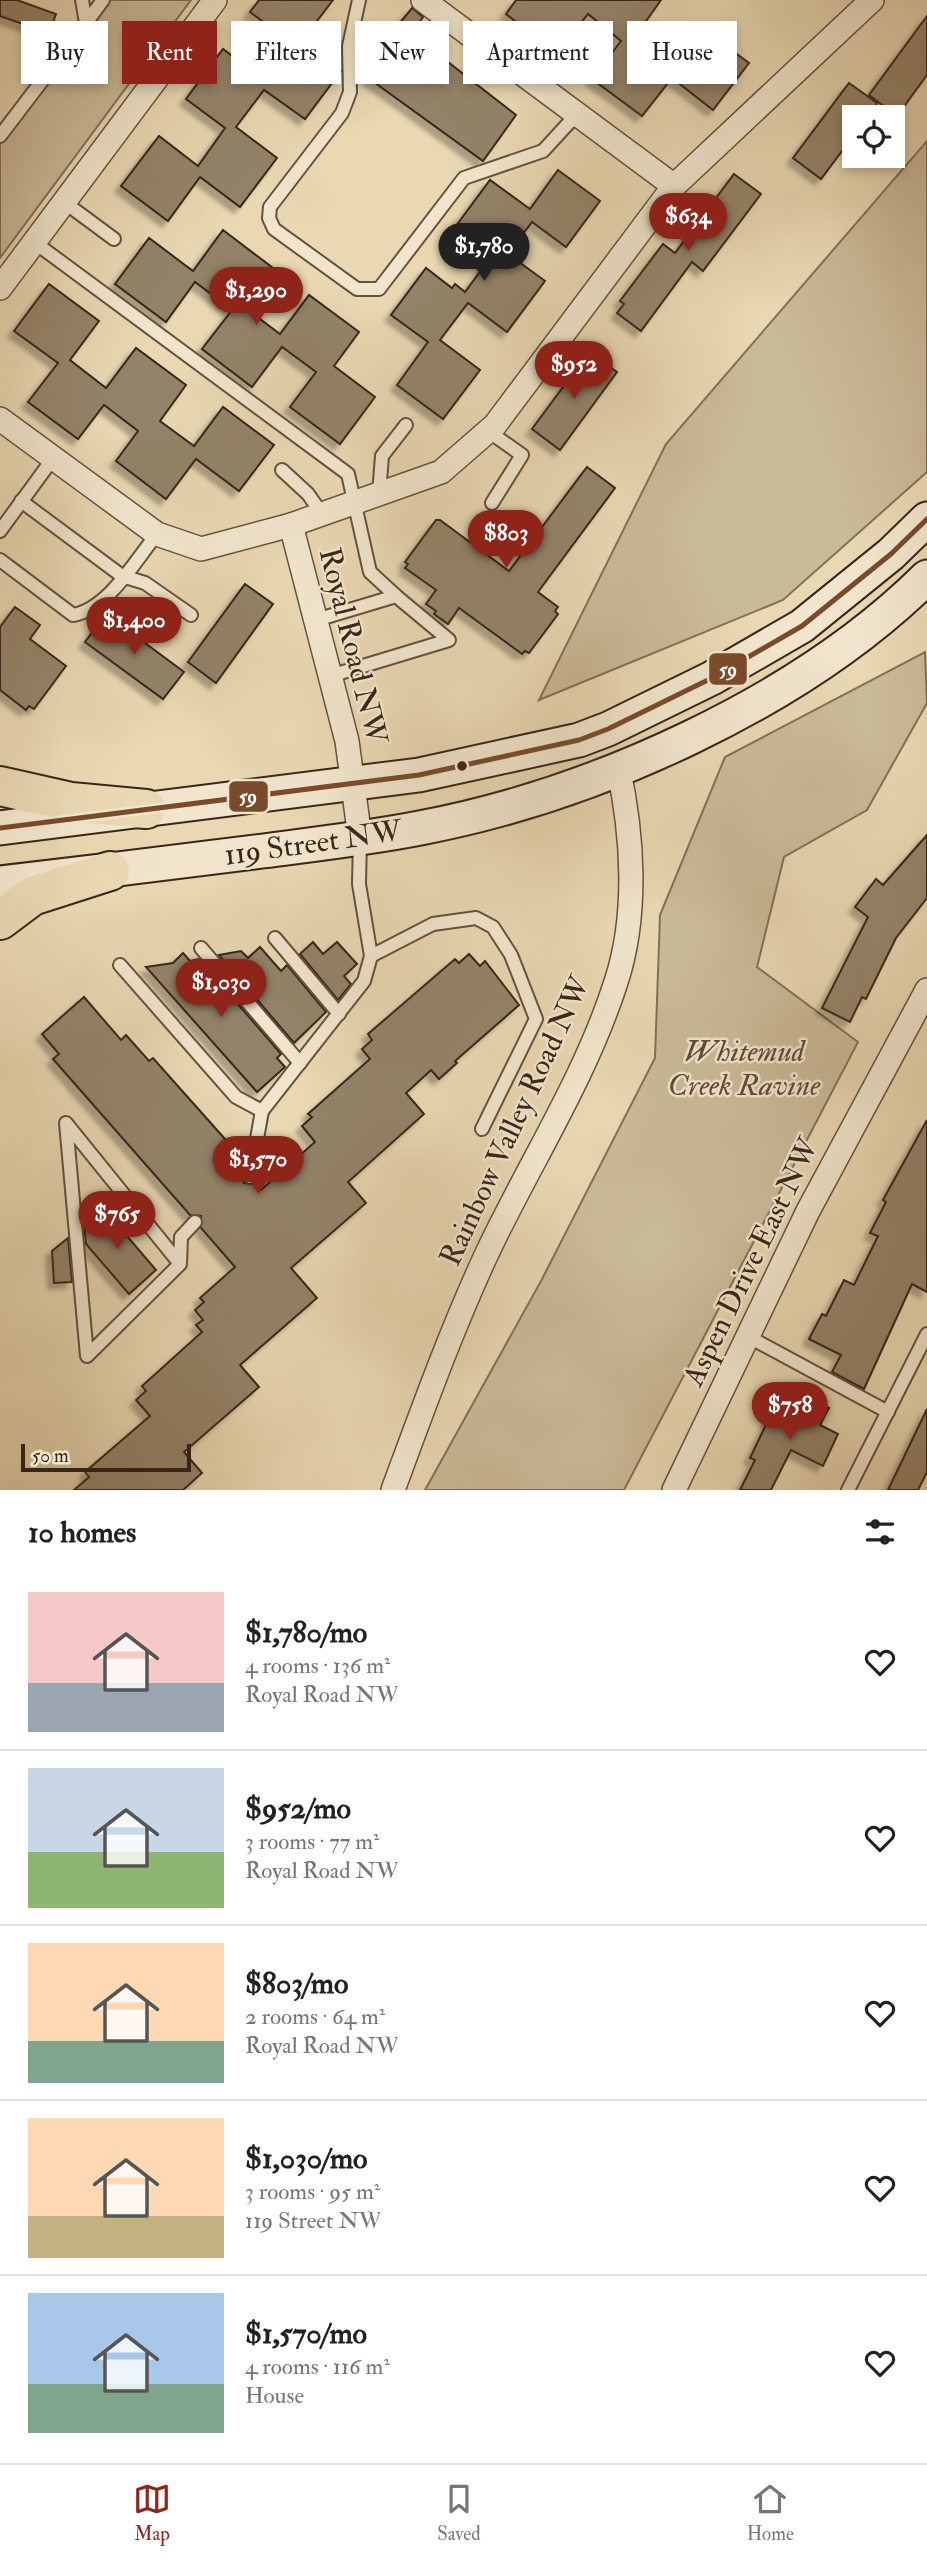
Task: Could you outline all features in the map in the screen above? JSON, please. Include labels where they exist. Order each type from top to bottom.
[{"type":"highway","points":[[0,786],[71,802],[146,809]]},
{"type":"highway","points":[[0,920],[32,896],[110,871]]},
{"type":"main road","name":"119 Street NW","points":[[0,828],[419,775],[512,756],[608,729],[712,678],[802,626],[891,554],[927,519]]},
{"type":"main road","name":"119 Street NW","points":[[0,883],[360,838],[422,828],[519,803],[618,767],[735,718],[827,660],[927,578]]},
{"type":"main road","points":[[608,729],[618,767]]},
{"type":"street","points":[[0,288],[215,0]]},
{"type":"street","points":[[423,0],[674,186]]},
{"type":"street","name":"Royal Road NW","points":[[0,419],[157,534],[201,549],[291,525],[441,472],[488,430],[674,186],[872,0]]},
{"type":"street","name":"Royal Road NW","points":[[291,525],[347,741],[360,838]]},
{"type":"street","name":"Rainbow Valley Road NW","points":[[393,1490],[449,1338],[490,1247],[596,1034],[617,980],[629,917],[626,809],[618,767]]},
{"type":"street","name":"Aspen Drive East NW","points":[[674,1490],[808,1211],[927,990]]},
{"type":"lane","points":[[82,0],[86,21]]},
{"type":"lane","points":[[87,21],[103,0]]},
{"type":"lane","points":[[359,0],[349,46],[350,92],[342,113],[271,207],[269,218],[274,229],[357,289],[379,289],[464,178],[543,150],[577,114]]},
{"type":"lane","points":[[0,136],[40,84]]},
{"type":"lane","points":[[64,202],[114,239]]},
{"type":"lane","points":[[34,242],[348,474],[370,572],[449,640],[330,676]]},
{"type":"lane","points":[[379,494],[382,456],[406,425]]},
{"type":"lane","points":[[488,430],[522,455],[492,503]]},
{"type":"lane","points":[[0,531],[54,457]]},
{"type":"lane","points":[[282,470],[308,494],[322,514]]},
{"type":"lane","points":[[21,501],[122,576],[145,583],[191,615]]},
{"type":"lane","points":[[0,560],[73,615],[88,612],[107,597],[157,534]]},
{"type":"lane","points":[[316,620],[396,596]]},
{"type":"lane","points":[[250,1177],[262,1111],[364,981],[371,957],[359,884],[360,838]]},
{"type":"lane","points":[[371,957],[433,924],[476,918],[493,927],[511,955],[536,1019],[482,1129]]},
{"type":"lane","points":[[275,938],[339,1014]]},
{"type":"lane","points":[[201,948],[300,1063]]},
{"type":"lane","points":[[120,965],[236,1097],[262,1111]]},
{"type":"lane","points":[[180,1264],[66,1123],[86,1356],[180,1264],[181,1237],[195,1222]]},
{"type":"lane","points":[[848,1490],[927,1334]]},
{"type":"lane","points":[[749,1337],[888,1412]]},
{"type":"green space","points":[[104,0],[191,0],[175,21],[122,21],[122,84],[129,84],[0,258],[0,140],[42,84],[108,84],[108,21],[88,21]]},
{"type":"green space","points":[[927,141],[927,472],[783,600],[539,700],[666,444]]},
{"type":"green space","name":"Whitemud Creek Ravine","points":[[925,652],[927,703],[867,810],[784,857],[757,967],[858,1042],[624,1490],[425,1490],[541,1281],[655,1058],[660,915],[725,757]]},
{"type":"building","points":[[0,0],[17,0],[56,14],[53,21],[21,21],[21,23],[0,16]]},
{"type":"building","points":[[259,0],[333,0],[317,21],[262,21],[250,12]]},
{"type":"building","points":[[516,0],[661,0],[646,21],[627,21],[627,84],[667,84],[642,116],[599,84],[613,84],[613,51],[621,41],[613,34],[613,21],[597,21],[588,14],[583,21],[515,21],[506,14]]},
{"type":"building","points":[[412,8],[423,17],[420,21],[401,21]]},
{"type":"building","points":[[927,16],[927,75],[905,105],[882,105],[869,95]]},
{"type":"building","points":[[223,49],[231,55],[231,84],[331,84],[305,119],[264,90],[236,127],[277,158],[240,207],[200,177],[168,221],[121,186],[159,136],[198,166],[225,128],[186,99],[197,84],[217,84],[217,57]]},
{"type":"building","points":[[737,54],[749,63],[737,79]]},
{"type":"building","points":[[449,63],[463,74],[463,84],[476,84],[516,115],[483,161],[377,84],[449,84]]},
{"type":"building","points":[[849,83],[877,103],[842,105],[842,151],[821,179],[793,158]]},
{"type":"building","points":[[680,84],[733,84],[713,110]]},
{"type":"building","points":[[558,170],[600,201],[566,247],[532,222],[508,254],[545,281],[507,332],[468,303],[440,340],[480,370],[443,419],[397,385],[428,342],[391,315],[426,268],[452,288],[455,284],[465,292],[490,258],[453,230],[490,180],[530,209]]},
{"type":"building","points":[[734,174],[761,194],[703,271],[692,262],[641,331],[617,313],[624,304],[620,301],[663,244],[675,253]]},
{"type":"building","points":[[223,230],[273,268],[244,307],[280,334],[309,295],[359,332],[334,366],[375,397],[340,444],[290,407],[316,372],[282,347],[252,387],[202,349],[232,310],[195,282],[166,322],[115,284],[149,238],[193,271]]},
{"type":"building","points":[[49,284],[99,321],[70,360],[106,388],[136,348],[186,385],[160,421],[194,446],[223,407],[274,445],[239,491],[196,459],[166,499],[116,461],[138,431],[104,405],[78,439],[28,402],[58,363],[14,331]]},
{"type":"building","points":[[589,352],[617,372],[560,450],[532,429]]},
{"type":"building","points":[[587,467],[615,488],[538,592],[558,607],[555,611],[558,614],[529,653],[525,651],[522,654],[459,608],[448,624],[434,614],[436,611],[426,604],[436,590],[405,568],[408,564],[405,562],[436,520],[440,520],[509,571]]},
{"type":"building","points":[[245,584],[273,604],[216,683],[188,662]]},
{"type":"building","points":[[15,607],[40,625],[30,639],[66,666],[34,709],[29,706],[26,710],[0,690],[0,627]]},
{"type":"building","points":[[106,614],[184,672],[163,699],[85,642]]},
{"type":"building","points":[[927,835],[927,898],[896,938],[866,999],[862,997],[850,1022],[822,1008],[868,917],[855,907],[876,879],[883,885]]},
{"type":"building","points":[[313,942],[323,954],[337,942],[357,964],[344,976],[351,984],[338,1000],[300,954]]},
{"type":"building","points":[[260,947],[281,971],[287,965],[326,1012],[294,1043],[219,955],[241,951],[248,958]]},
{"type":"building","points":[[183,953],[190,961],[199,959],[281,1054],[277,1058],[285,1067],[257,1092],[146,967],[173,963]]},
{"type":"building","points":[[469,954],[480,966],[485,961],[519,1005],[455,1061],[457,1063],[439,1079],[431,1070],[406,1093],[424,1114],[348,1182],[366,1203],[291,1268],[317,1298],[240,1365],[259,1387],[184,1452],[202,1473],[183,1490],[74,1490],[89,1477],[85,1472],[150,1416],[136,1400],[146,1391],[142,1386],[202,1332],[196,1325],[203,1320],[195,1310],[204,1302],[200,1298],[235,1267],[201,1228],[201,1216],[190,1215],[53,1059],[59,1054],[42,1034],[84,997],[121,1040],[126,1035],[149,1061],[153,1058],[233,1148],[228,1152],[243,1169],[244,1183],[255,1184],[261,1190],[315,1142],[302,1126],[312,1117],[308,1114],[370,1059],[362,1049],[372,1040],[368,1034],[455,959],[459,963]]},
{"type":"building","points":[[927,1120],[927,1292],[912,1284],[864,1389],[832,1372],[841,1355],[809,1339],[822,1314],[826,1316],[844,1280],[854,1285],[878,1236],[870,1233],[886,1202],[883,1200]]},
{"type":"building","points":[[103,1208],[156,1270],[129,1294],[86,1244],[84,1224]]},
{"type":"building","points":[[68,1238],[72,1282],[54,1283],[52,1251]]},
{"type":"building","points":[[798,1392],[829,1408],[820,1425],[838,1434],[823,1466],[791,1450],[771,1490],[740,1490],[755,1460],[750,1458],[773,1410],[786,1417]]},
{"type":"building","points":[[927,1409],[927,1472],[918,1490],[888,1490]]},
{"type":"transit line","name":"59","points":[[0,828],[419,775],[579,740],[608,729],[712,678],[802,626],[891,554],[927,519]]}]
